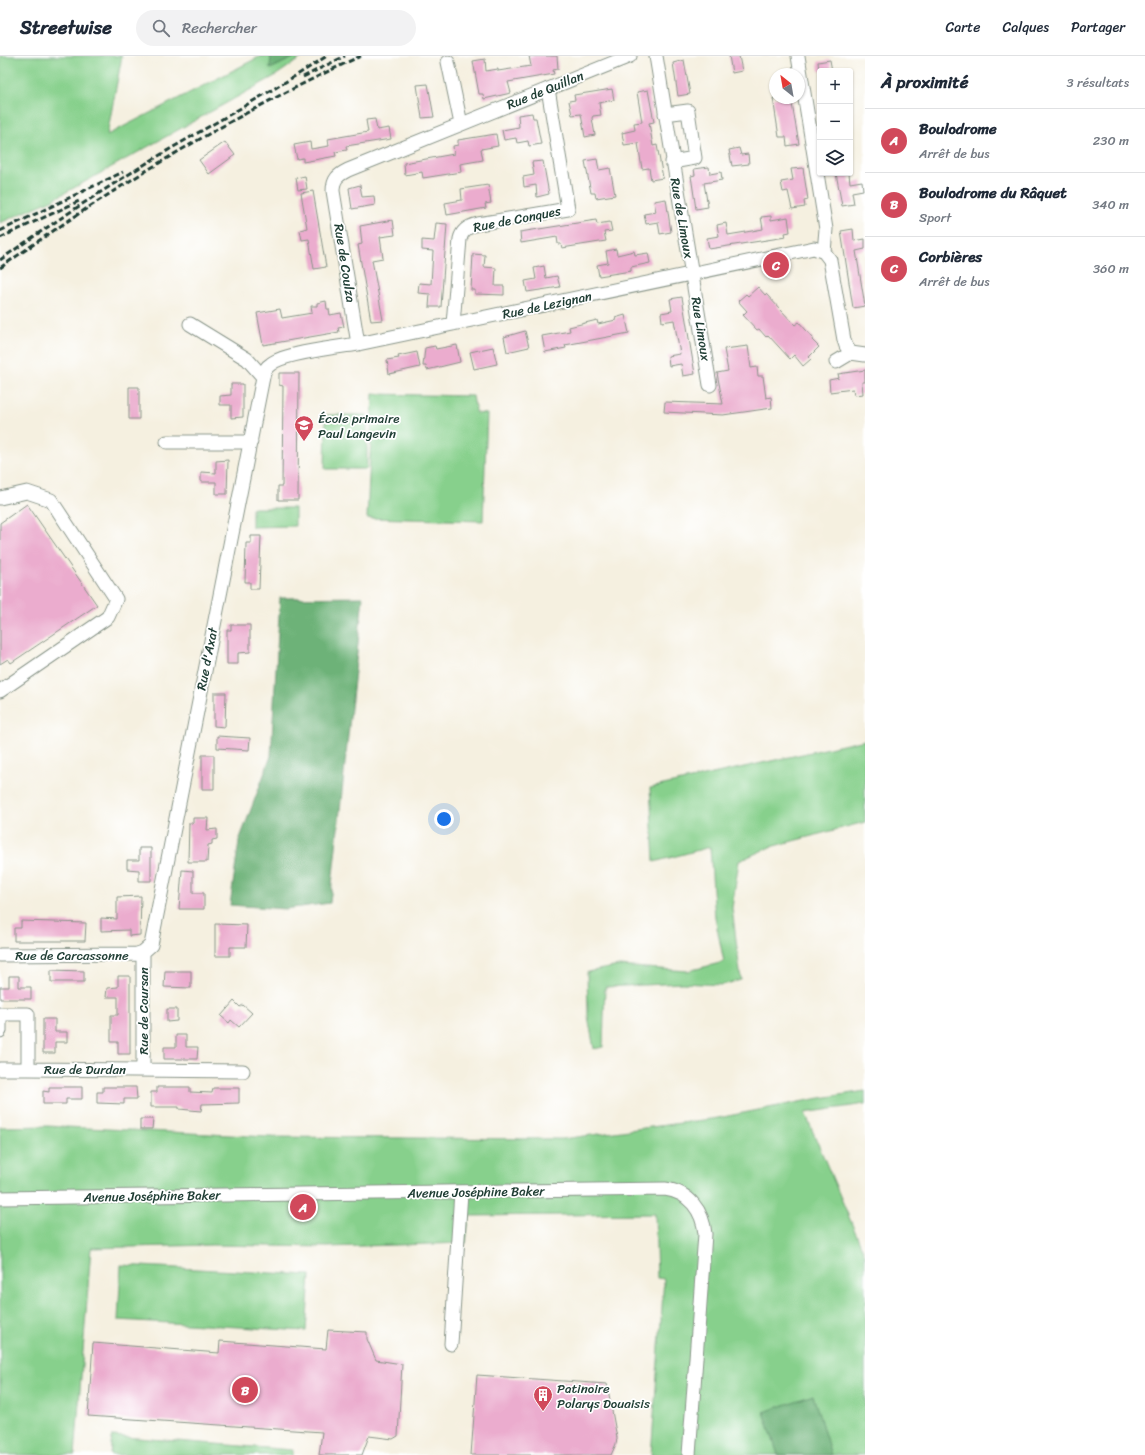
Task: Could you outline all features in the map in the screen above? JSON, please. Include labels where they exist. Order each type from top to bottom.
[{"type":"street","name":"Rue de Quillan","points":[[334,182],[339,175],[348,170],[630,56]]},
{"type":"street","name":"Rue de Limoux","points":[[656,56],[672,162],[692,274]]},
{"type":"street","points":[[798,56],[826,228],[824,252],[831,265],[844,340],[851,353]]},
{"type":"street","points":[[448,62],[461,124]]},
{"type":"street","name":"Rue de Conques","points":[[453,324],[460,240],[464,231],[478,224],[568,209],[548,89]]},
{"type":"street","name":"Rue de Limoux","points":[[665,114],[688,111],[695,158],[672,162]]},
{"type":"street","name":"Rue de Coulza","points":[[334,182],[334,196],[358,344]]},
{"type":"street","name":"Rue de Lezignan","points":[[270,364],[285,357],[358,344],[808,249],[819,249],[824,252]]},
{"type":"street","name":"Rue Limoux","points":[[692,274],[710,385]]},
{"type":"street","points":[[190,324],[247,359],[263,377]]},
{"type":"street","points":[[836,362],[851,353],[865,355]]},
{"type":"street","name":"Rue d'Axat","points":[[143,952],[150,945],[152,940],[263,377],[266,368],[270,364]]},
{"type":"street","points":[[167,442],[251,442]]},
{"type":"street","points":[[0,498],[27,492],[51,500],[116,599],[108,617],[0,691]]},
{"type":"street","name":"Rue de Carcassonne","points":[[0,955],[130,954],[143,952]]},
{"type":"street","name":"Rue de Coursan","points":[[143,952],[143,1070]]},
{"type":"street","name":"Rue de Durdan","points":[[0,1031],[0,1014],[28,1014],[28,1069]]},
{"type":"street","name":"Rue de Durdan","points":[[0,1069],[244,1071]]},
{"type":"street","name":"Avenue Joséphine Baker","points":[[0,1198],[665,1189],[681,1194],[695,1206],[701,1216],[705,1234],[689,1455]]},
{"type":"street","points":[[451,1344],[462,1192]]},
{"type":"green space","points":[[0,56],[122,56],[107,135],[261,56],[271,56],[270,69],[297,56],[304,56],[275,76],[54,199],[0,223]]},
{"type":"green space","points":[[271,56],[297,56],[270,69]]},
{"type":"green space","points":[[373,394],[473,396],[476,413],[487,414],[483,521],[367,518]]},
{"type":"green space","points":[[326,415],[367,415],[367,469],[325,469]]},
{"type":"green space","points":[[252,508],[295,508],[295,526],[252,527]]},
{"type":"green space","points":[[363,597],[330,903],[285,909],[230,905],[239,841],[271,756],[280,598]]},
{"type":"green space","points":[[865,740],[865,822],[770,847],[739,861],[732,908],[741,980],[722,985],[682,983],[605,987],[603,1047],[594,1049],[588,1016],[587,972],[619,966],[688,971],[724,962],[715,918],[710,847],[654,862],[650,788]]},
{"type":"green space","points":[[865,1091],[865,1104],[805,1113],[865,1255],[865,1455],[651,1455],[664,1279],[657,1278],[655,1214],[469,1216],[466,1243],[327,1247],[212,1245],[91,1248],[75,1455],[0,1455],[0,1127],[47,1126],[270,1137],[562,1139],[718,1118],[814,1099]]},
{"type":"green space","points":[[121,1265],[310,1275],[306,1331],[118,1320]]},
{"type":"green space","points":[[813,1395],[831,1455],[778,1455],[764,1412]]},
{"type":"green space","points":[[112,1436],[293,1450],[293,1455],[110,1455]]},
{"type":"building","points":[[529,56],[557,56],[558,69],[553,70],[554,74],[508,82],[511,93],[484,99],[483,94],[479,94],[473,61],[485,59],[486,71],[498,69],[498,71],[531,66]]},
{"type":"building","points":[[729,56],[739,56],[742,71],[732,73]]},
{"type":"building","points":[[684,60],[690,94],[678,96],[673,63]]},
{"type":"building","points":[[830,60],[831,68],[819,68],[818,62]]},
{"type":"building","points":[[428,84],[434,117],[422,118],[417,85]]},
{"type":"building","points":[[612,89],[614,100],[599,103],[601,115],[593,116],[592,118],[595,135],[585,137],[581,114],[572,115],[569,101],[575,100],[574,95]]},
{"type":"building","points":[[648,90],[654,122],[649,123],[653,146],[657,145],[663,178],[651,180],[649,168],[642,169],[638,143],[624,145],[622,133],[635,130],[634,123],[642,122],[637,92]]},
{"type":"building","points":[[774,104],[792,104],[799,144],[787,146],[786,137],[779,137]]},
{"type":"building","points":[[532,113],[533,118],[536,118],[541,144],[529,146],[528,141],[517,143],[516,138],[504,140],[502,130],[519,127],[518,115]]},
{"type":"building","points":[[375,119],[377,130],[389,128],[391,139],[346,146],[347,150],[335,152],[336,156],[303,162],[303,158],[297,159],[294,145],[310,142],[311,149],[329,146],[328,139],[368,132],[366,120]]},
{"type":"building","points":[[496,134],[498,146],[481,149],[483,160],[460,164],[461,172],[423,178],[422,172],[405,175],[404,163],[454,154],[453,146],[458,145],[458,140]]},
{"type":"building","points":[[225,142],[235,155],[209,174],[199,160]]},
{"type":"building","points":[[739,148],[741,155],[748,154],[749,164],[732,166],[729,150]]},
{"type":"building","points":[[597,159],[599,170],[610,168],[615,195],[596,198],[595,193],[591,193],[585,161]]},
{"type":"building","points":[[543,161],[549,194],[537,197],[536,185],[524,187],[523,177],[534,175],[532,162]]},
{"type":"building","points":[[709,167],[710,174],[721,172],[722,180],[704,183],[708,207],[696,209],[691,176],[695,175],[694,169]]},
{"type":"building","points":[[803,168],[808,200],[804,201],[805,207],[792,209],[788,191],[783,192],[781,182],[793,180],[791,169]]},
{"type":"building","points":[[305,176],[307,189],[298,190],[296,178]]},
{"type":"building","points":[[837,176],[849,176],[850,183],[862,181],[863,190],[852,192],[854,204],[842,206]]},
{"type":"building","points":[[360,185],[362,197],[374,196],[375,205],[352,209],[349,188]]},
{"type":"building","points":[[488,185],[491,203],[485,204],[486,208],[447,215],[445,203],[462,200],[461,189]]},
{"type":"building","points":[[313,191],[326,267],[314,269],[309,239],[302,240],[300,230],[307,228],[301,193]]},
{"type":"building","points":[[666,199],[671,232],[660,234],[658,222],[646,224],[644,214],[656,212],[654,201]]},
{"type":"building","points":[[771,216],[771,220],[788,217],[790,232],[785,233],[786,237],[709,249],[707,238],[719,236],[717,225],[726,223],[728,235],[746,232],[763,229],[761,217]]},
{"type":"building","points":[[393,220],[395,235],[380,237],[383,258],[372,260],[383,320],[371,321],[358,245],[362,244],[360,226]]},
{"type":"building","points":[[596,220],[597,224],[610,222],[612,231],[604,232],[606,241],[562,248],[561,244],[558,244],[557,237],[521,243],[520,232]]},
{"type":"building","points":[[436,223],[447,224],[441,307],[429,307],[430,294],[418,293],[419,283],[431,284],[433,251],[422,250],[422,240],[434,241]]},
{"type":"building","points":[[853,229],[854,241],[865,239],[865,249],[856,251],[865,306],[853,308],[841,231]]},
{"type":"building","points":[[616,249],[617,255],[634,251],[635,255],[648,253],[650,263],[631,267],[631,271],[599,276],[597,265],[608,263],[606,251]]},
{"type":"building","points":[[473,254],[485,255],[484,267],[496,268],[495,286],[504,286],[504,295],[475,294],[475,290],[471,290]]},
{"type":"building","points":[[544,266],[546,278],[557,276],[560,287],[527,292],[525,281],[536,279],[534,268]]},
{"type":"building","points":[[758,287],[795,325],[799,322],[819,347],[809,357],[811,359],[803,366],[794,355],[790,359],[768,335],[766,337],[759,329],[757,330],[743,315],[747,311],[738,301],[746,294],[748,296]]},
{"type":"building","points":[[682,297],[695,374],[683,376],[681,364],[669,366],[668,356],[680,354],[674,320],[662,322],[661,313],[672,311],[670,299]]},
{"type":"building","points":[[326,301],[327,309],[329,309],[330,315],[341,313],[344,327],[338,328],[339,332],[263,345],[257,313],[280,309],[282,318],[312,313],[311,306],[317,306],[317,303]]},
{"type":"building","points":[[625,315],[629,333],[565,345],[566,348],[545,352],[542,336],[570,331],[569,327],[597,320],[598,324],[616,320],[615,318]]},
{"type":"building","points":[[525,331],[529,347],[507,352],[504,337]]},
{"type":"building","points":[[457,345],[460,362],[427,370],[426,366],[423,366],[425,348],[435,346],[436,349]]},
{"type":"building","points":[[748,346],[751,368],[757,367],[758,376],[763,376],[766,398],[771,397],[772,408],[723,415],[664,412],[665,402],[723,404],[717,373],[728,371],[724,349]]},
{"type":"building","points":[[493,347],[497,364],[474,369],[470,352]]},
{"type":"building","points":[[417,352],[420,367],[389,374],[387,360]]},
{"type":"building","points":[[865,370],[865,382],[862,382],[863,394],[854,395],[853,389],[830,392],[829,380],[839,378],[838,374]]},
{"type":"building","points":[[279,373],[299,373],[298,500],[278,500],[278,486],[282,486],[283,386],[279,385]]},
{"type":"building","points":[[231,384],[243,384],[243,417],[231,418],[231,405],[220,405],[220,396],[231,395]]},
{"type":"building","points":[[129,387],[139,387],[139,419],[129,419]]},
{"type":"building","points":[[228,460],[227,494],[216,494],[216,482],[201,482],[201,472],[216,473],[216,461]]},
{"type":"building","points":[[27,504],[97,605],[11,663],[8,659],[0,664],[0,523]]},
{"type":"building","points":[[251,536],[261,536],[259,589],[250,589],[250,582],[245,582],[246,543],[251,543]]},
{"type":"building","points":[[231,625],[250,625],[250,652],[238,653],[238,664],[227,664],[227,630],[231,630]]},
{"type":"building","points":[[214,693],[226,693],[225,727],[214,726]]},
{"type":"building","points":[[217,736],[250,738],[249,750],[217,748]]},
{"type":"building","points":[[202,755],[214,755],[214,789],[202,789]]},
{"type":"building","points":[[193,818],[208,818],[207,830],[217,829],[217,839],[212,840],[212,844],[208,845],[207,862],[188,862],[189,823],[193,823]]},
{"type":"building","points":[[139,848],[151,848],[151,881],[139,881],[139,870],[127,869],[127,860],[139,860]]},
{"type":"building","points":[[182,870],[193,871],[193,893],[204,893],[204,909],[179,909]]},
{"type":"building","points":[[141,896],[140,935],[129,936],[129,930],[101,931],[101,918],[117,919],[117,897]]},
{"type":"building","points":[[21,921],[86,923],[85,941],[14,941],[14,928],[21,928]]},
{"type":"building","points":[[215,924],[247,925],[246,947],[230,947],[230,956],[215,956]]},
{"type":"building","points":[[51,970],[84,971],[84,982],[51,982]]},
{"type":"building","points":[[165,971],[191,971],[191,988],[164,987]]},
{"type":"building","points":[[9,976],[19,976],[19,987],[31,987],[31,999],[0,999],[0,987],[9,987]]},
{"type":"building","points":[[118,976],[130,976],[130,1054],[118,1054],[118,1042],[111,1042],[111,1015],[118,1015],[118,997],[106,997],[107,988],[118,987]]},
{"type":"building","points":[[234,1001],[240,1007],[243,1005],[252,1013],[239,1027],[231,1020],[229,1023],[221,1016]]},
{"type":"building","points":[[167,1009],[177,1009],[177,1021],[167,1022]]},
{"type":"building","points":[[43,1019],[55,1019],[55,1032],[67,1032],[67,1042],[55,1042],[55,1053],[43,1053]]},
{"type":"building","points":[[176,1035],[186,1035],[186,1047],[198,1047],[197,1059],[164,1059],[164,1047],[176,1047]]},
{"type":"building","points":[[49,1087],[82,1087],[82,1099],[66,1099],[66,1104],[43,1104],[43,1091],[49,1092]]},
{"type":"building","points":[[103,1087],[136,1087],[137,1099],[124,1099],[124,1104],[97,1103],[97,1092],[103,1092]]},
{"type":"building","points":[[157,1087],[190,1087],[190,1092],[212,1093],[213,1088],[239,1088],[239,1103],[202,1104],[201,1111],[179,1109],[179,1107],[151,1107],[151,1092],[157,1092]]},
{"type":"building","points":[[140,1119],[153,1119],[152,1129],[140,1129]]},
{"type":"building","points":[[328,1330],[367,1332],[367,1339],[376,1360],[402,1364],[398,1436],[393,1439],[369,1436],[362,1455],[319,1455],[322,1432],[88,1416],[93,1343],[219,1353],[220,1341],[326,1349]]},
{"type":"building","name":"Patinoire Polarys Douaisis","points":[[477,1375],[607,1384],[617,1438],[611,1455],[471,1455]]},
{"type":"railway","points":[[0,260],[63,217],[170,149],[269,92],[327,56]]},
{"type":"railway","points":[[303,77],[345,56]]},
{"type":"railway","points":[[0,268],[86,209],[175,153],[267,102],[361,56]]},
{"type":"railway","points":[[0,231],[123,172]]},
{"type":"railway","points":[[0,238],[79,201]]},
{"type":"place","name":"Corbières","points":[[776,265]]},
{"type":"place","name":"École primaire Paul Langevin","points":[[304,442]]},
{"type":"place","name":"Boulodrome","points":[[303,1207]]},
{"type":"place","name":"Boulodrome du Râquet","points":[[245,1390]]},
{"type":"place","name":"Patinoire Polarys Douaisis","points":[[543,1412]]}]
